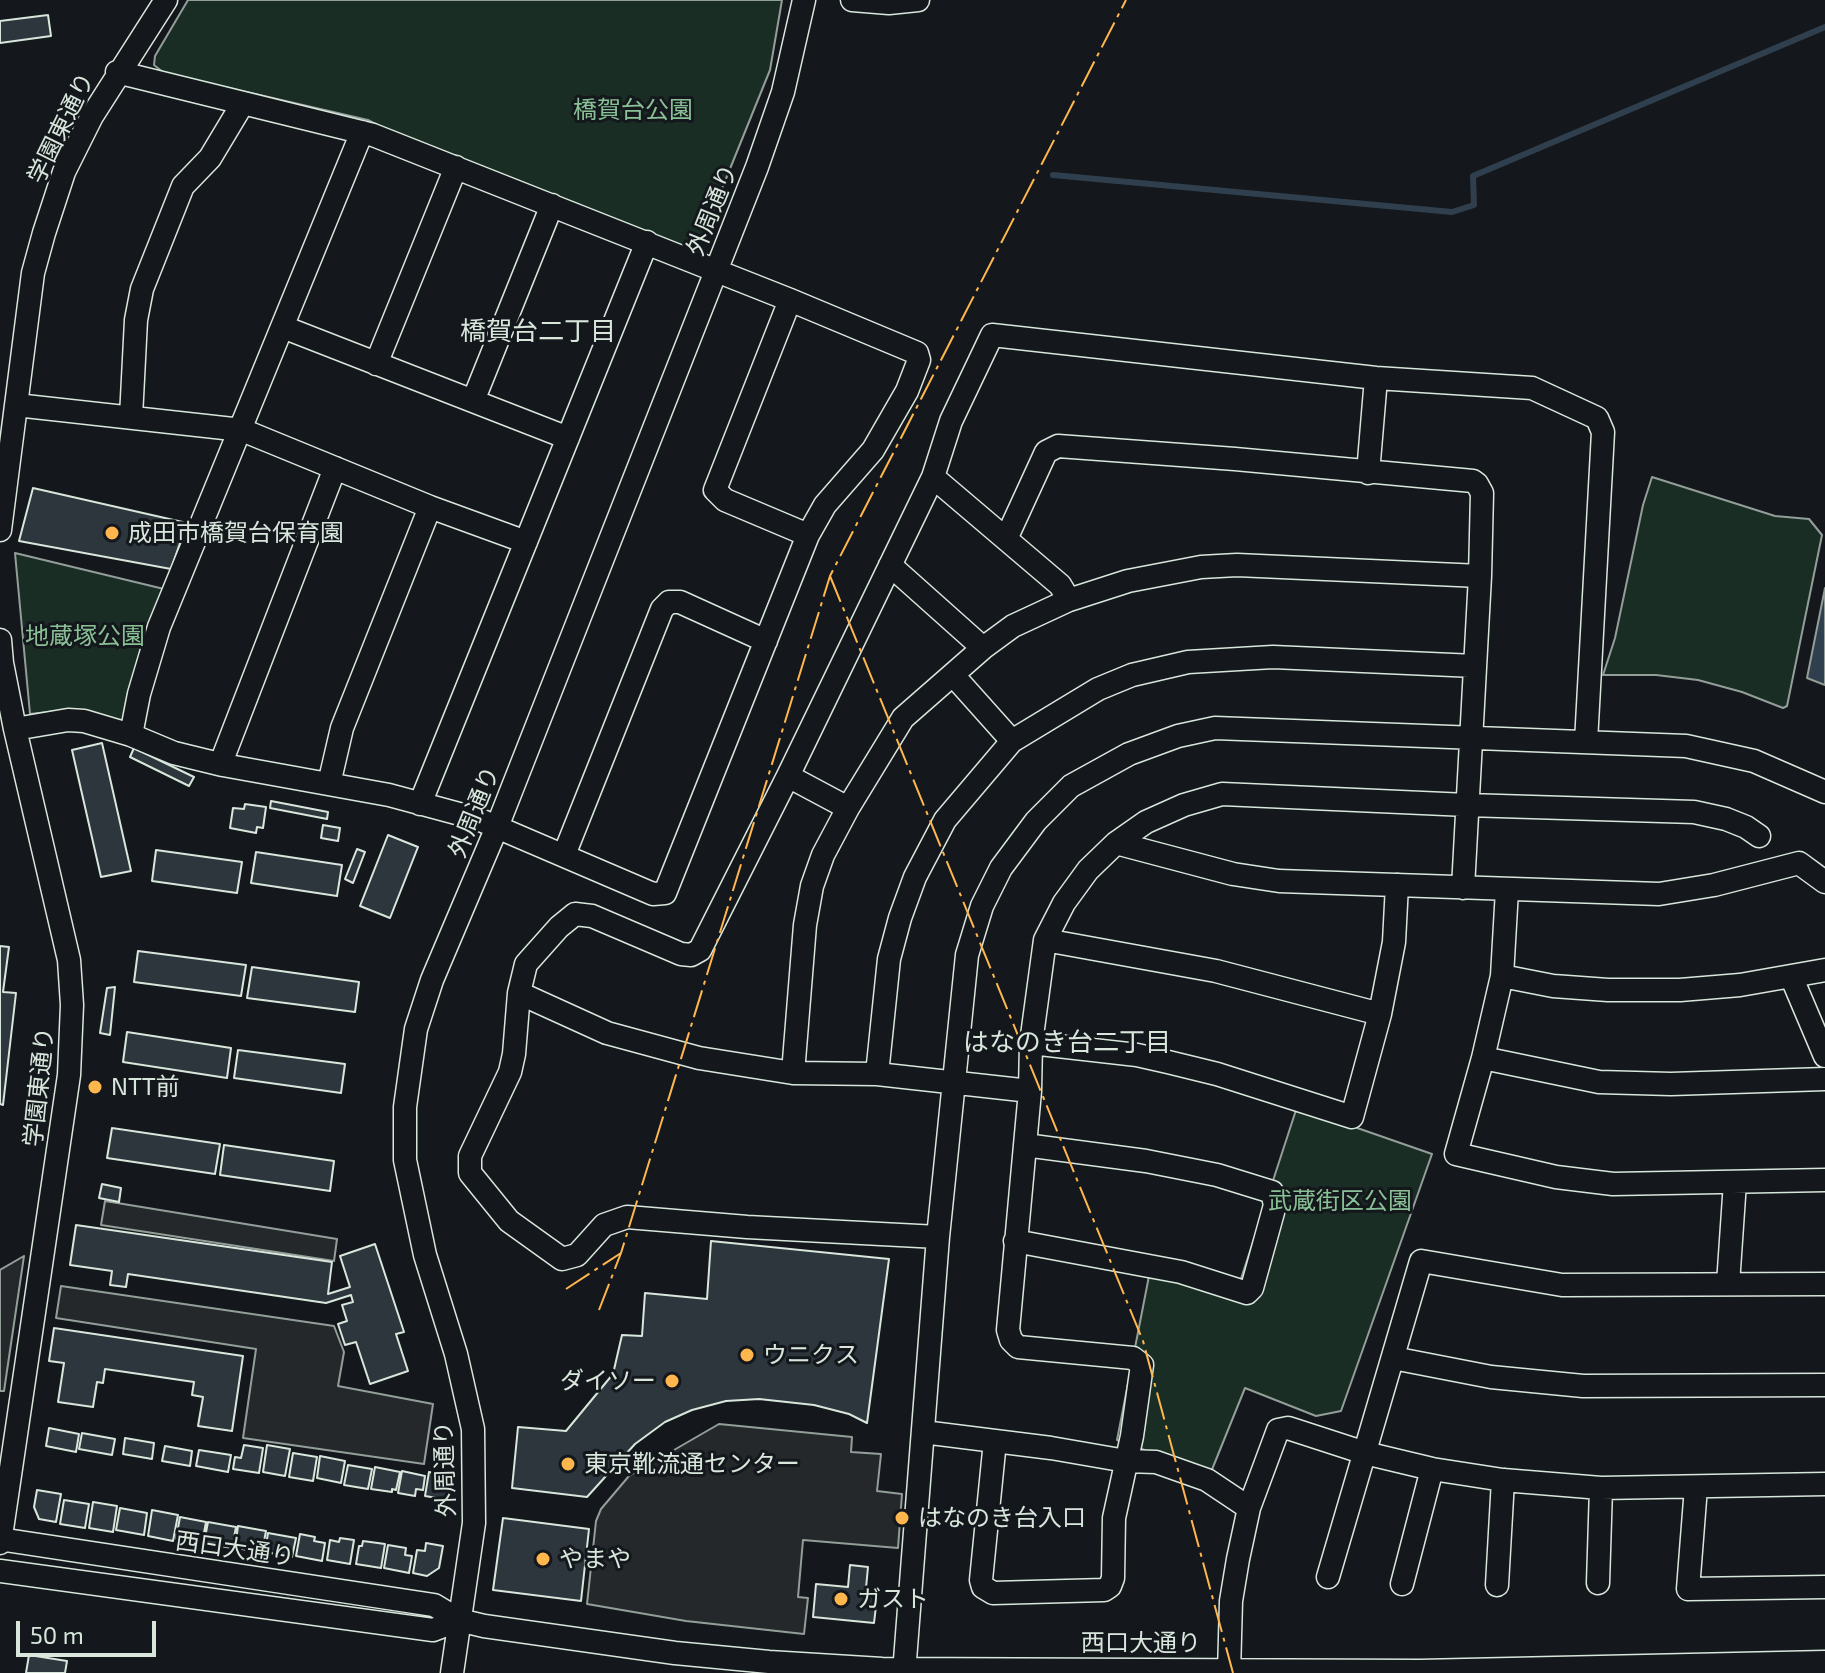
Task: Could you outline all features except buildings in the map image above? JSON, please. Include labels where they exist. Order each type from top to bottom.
[{"type":"street","name":"学園東通り","points":[[0,530],[33,273],[44,233],[64,172],[117,72],[166,0]]},
{"type":"street","name":"外周通り","points":[[452,1673],[474,1523],[473,1429],[456,1354],[417,1222],[405,1160],[405,1107],[416,1029],[432,980],[497,827],[757,167],[783,92],[804,0]]},
{"type":"street","points":[[852,0],[889,3],[918,0]]},
{"type":"street","points":[[15,729],[68,720],[84,721],[131,735],[174,753],[223,765],[389,795],[478,819],[653,894],[665,893],[808,535],[825,505],[873,450],[907,391],[919,360],[917,353],[790,300],[362,132],[117,72]]},
{"type":"street","points":[[131,417],[136,320],[142,289],[183,186],[210,158],[243,103]]},
{"type":"street","points":[[131,735],[139,694],[159,627],[195,533],[242,430],[362,132]]},
{"type":"street","points":[[376,364],[456,167]]},
{"type":"street","points":[[473,401],[552,205]]},
{"type":"street","points":[[420,804],[647,242]]},
{"type":"street","points":[[790,300],[715,490],[725,500],[808,535]]},
{"type":"street","points":[[283,327],[568,438]]},
{"type":"street","points":[[938,1237],[627,1217],[604,1225],[577,1255],[562,1259],[509,1221],[470,1173],[470,1156],[510,1072],[519,993],[526,964],[559,927],[575,914],[592,916],[681,954],[691,955],[700,950],[933,477],[951,421],[989,340],[997,334],[1376,378],[1532,388],[1597,418],[1603,432],[1586,742]]},
{"type":"street","points":[[1368,473],[1376,378]]},
{"type":"street","points":[[16,405],[242,430],[430,507],[526,542]]},
{"type":"street","points":[[1006,539],[1046,452],[1058,446],[1473,481],[1481,487],[1480,576],[1463,888]]},
{"type":"street","points":[[223,765],[224,755],[335,468]]},
{"type":"street","points":[[933,477],[1060,585],[1069,600]]},
{"type":"street","points":[[329,784],[342,728],[430,507]]},
{"type":"street","points":[[890,565],[983,648]]},
{"type":"street","points":[[793,1073],[805,925],[812,886],[823,855],[903,718],[1013,626],[1069,600],[1152,576],[1213,566],[1480,576]]},
{"type":"street","points":[[564,855],[662,609],[669,602],[680,602],[766,641]]},
{"type":"street","name":"学園東通り","points":[[0,640],[15,729],[69,960],[72,1005],[69,1075],[0,1541]]},
{"type":"street","points":[[877,1074],[889,959],[915,877],[945,820],[1012,741],[1098,689],[1132,675],[1188,662],[1273,657],[1475,666]]},
{"type":"street","points":[[953,675],[1012,741]]},
{"type":"street","points":[[904,1671],[938,1237],[967,955],[982,906],[1001,868],[1036,821],[1071,786],[1129,754],[1178,736],[1215,728],[1686,746],[1733,755],[1825,792]]},
{"type":"street","points":[[788,776],[848,808]]},
{"type":"street","points":[[995,1441],[981,1580],[983,1587],[993,1593],[1104,1590],[1110,1586],[1113,1578],[1114,1518],[1142,1365],[1133,1358],[1018,1347],[1011,1340],[1008,1330],[1030,1091],[1031,1043],[1045,940],[1064,903],[1088,870],[1116,843],[1146,822],[1184,805],[1222,794],[1694,812],[1726,819],[1759,836]]},
{"type":"street","points":[[1116,843],[1202,866],[1264,878],[1659,894],[1714,885],[1799,863],[1825,882]]},
{"type":"street","points":[[1031,1043],[1137,1055],[1168,1062],[1217,1074],[1352,1117],[1380,1014],[1394,942],[1397,885]]},
{"type":"street","points":[[1507,890],[1502,976],[1456,1154],[1556,1177],[1613,1184],[1825,1180]]},
{"type":"street","points":[[1045,940],[1216,971],[1380,1014]]},
{"type":"street","points":[[1502,976],[1553,986],[1680,990],[1740,985],[1825,970]]},
{"type":"street","points":[[1791,976],[1825,1056]]},
{"type":"street","points":[[519,993],[607,1033],[699,1058],[793,1073],[877,1074],[1030,1091]]},
{"type":"street","points":[[1483,1058],[1599,1082],[1671,1084],[1825,1079]]},
{"type":"street","points":[[1015,1241],[1181,1272],[1247,1293],[1252,1288],[1260,1263],[1275,1205],[1272,1192],[1217,1175],[1146,1161],[1025,1145]]},
{"type":"street","points":[[1728,1284],[1735,1182]]},
{"type":"street","points":[[1328,1577],[1421,1261],[1562,1285],[1825,1284]]},
{"type":"street","points":[[1393,1358],[1491,1377],[1583,1386],[1825,1385]]},
{"type":"street","points":[[1228,1671],[1231,1601],[1249,1508],[1278,1430],[1288,1428],[1365,1453],[1432,1469],[1503,1480],[1601,1488],[1825,1484]]},
{"type":"street","points":[[923,1432],[1126,1461],[1156,1462],[1207,1480],[1249,1508]]},
{"type":"street","points":[[1402,1584],[1432,1469]]},
{"type":"street","points":[[1497,1585],[1503,1480]]},
{"type":"street","points":[[1696,1487],[1688,1589],[1825,1587]]},
{"type":"street","points":[[1598,1583],[1601,1488]]},
{"type":"street","name":"西口大通り","points":[[0,1541],[434,1605],[459,1620],[683,1654],[904,1671],[1420,1671],[1825,1662]]},
{"type":"street","name":"西口大通り","points":[[0,1571],[433,1630],[459,1620]]},
{"type":"green space","name":"橋賀台公園","points":[[188,0],[782,0],[770,70],[702,238],[683,247],[394,134],[368,120],[164,73],[154,65],[155,56]]},
{"type":"green space","points":[[1652,477],[1775,516],[1809,519],[1822,535],[1787,706],[1783,708],[1698,680],[1656,675],[1603,675],[1615,638],[1643,505]]},
{"type":"green space","name":"地蔵塚公園","points":[[15,553],[164,589],[126,723],[75,709],[30,714]]},
{"type":"green space","name":"武蔵街区公園","points":[[1297,1107],[1432,1154],[1341,1411],[1316,1416],[1245,1388],[1208,1473],[1117,1440],[1149,1276],[1236,1294]]},
{"type":"shaded area","points":[[105,1201],[337,1239],[334,1261],[101,1225]]},
{"type":"shaded area","points":[[24,1256],[4,1391],[0,1391],[0,1270]]},
{"type":"shaded area","points":[[61,1286],[334,1326],[344,1352],[338,1386],[433,1404],[424,1464],[243,1438],[256,1349],[56,1318]]},
{"type":"shaded area","points":[[719,1424],[852,1437],[851,1452],[881,1454],[877,1491],[902,1494],[898,1548],[803,1540],[798,1597],[808,1598],[804,1634],[686,1621],[587,1604],[596,1521],[601,1509],[629,1476]]},
{"type":"water","points":[[1825,588],[1825,685],[1807,678]]},
{"type":"waterway","points":[[1053,175],[1452,212],[1474,205],[1473,176],[1825,27]]},
{"type":"power","points":[[599,1310],[621,1253],[830,576],[1126,0]]},
{"type":"power","points":[[830,576],[1143,1341],[1233,1673]]},
{"type":"power","points":[[566,1289],[621,1253]]},
{"type":"place","name":"成田市橋賀台保育園","points":[[112,533]]},
{"type":"place","name":"NTT前","points":[[95,1087]]},
{"type":"place","name":"ウニクス","points":[[747,1355]]},
{"type":"place","name":"ダイソー","points":[[672,1381]]},
{"type":"place","name":"東京靴流通センター","points":[[568,1464]]},
{"type":"place","name":"はなのき台入口","points":[[902,1518]]},
{"type":"place","name":"やまや","points":[[543,1559]]},
{"type":"place","name":"ガスト","points":[[841,1599]]},
{"type":"district","name":"橋賀台二丁目","points":[[538,331]]},
{"type":"district","name":"はなのき台二丁目","points":[[1067,1042]]}]
